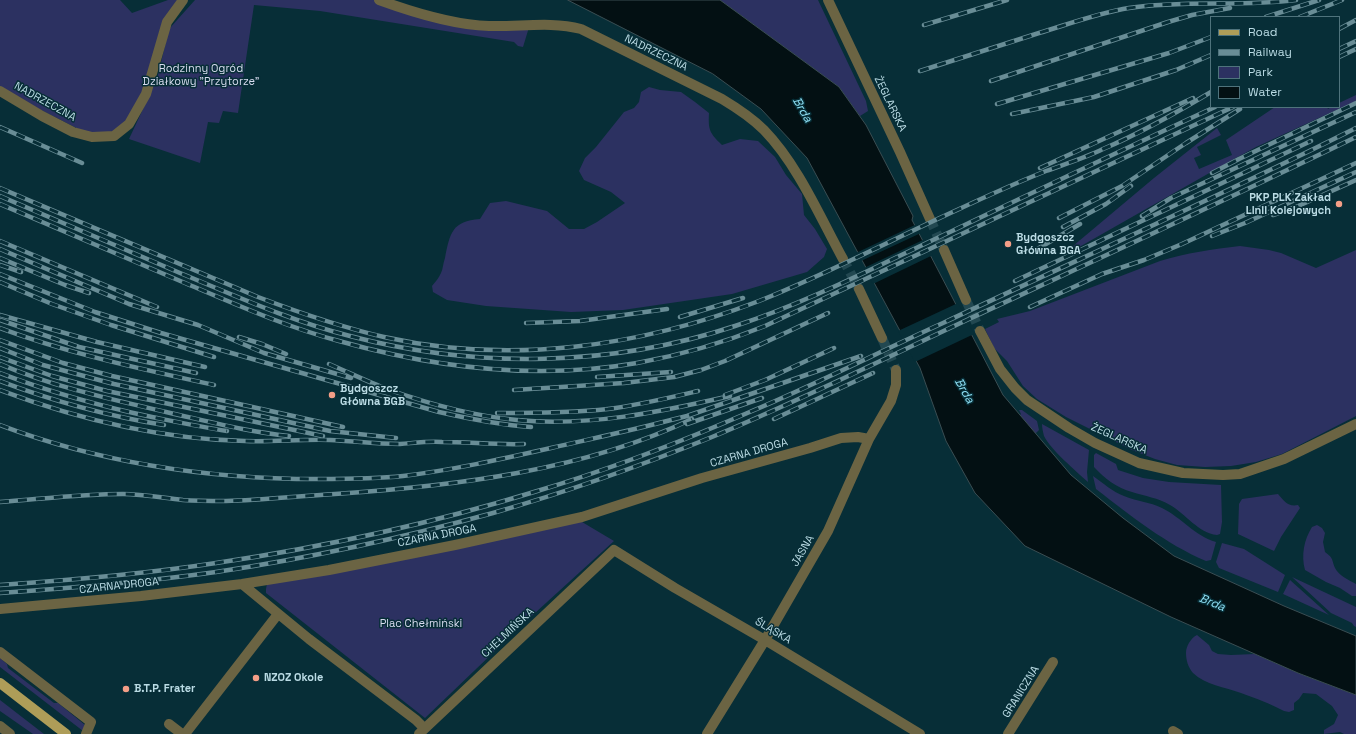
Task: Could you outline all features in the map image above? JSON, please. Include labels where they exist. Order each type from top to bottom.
[{"type":"main road","points":[[0,683],[66,734]]},
{"type":"street","name":"NADRZECZNA","points":[[0,91],[42,116],[73,132],[92,137],[114,136],[130,124],[146,94],[167,22],[183,0]]},
{"type":"street","name":"NADRZECZNA","points":[[379,0],[405,9],[447,20],[488,26],[548,25],[581,29],[722,98],[743,112],[763,130],[780,150],[804,188],[843,260]]},
{"type":"street","name":"ŻEGLARSKA","points":[[828,0],[930,219]]},
{"type":"street","points":[[944,250],[966,300]]},
{"type":"street","points":[[859,289],[882,338]]},
{"type":"street","name":"ŻEGLARSKA","points":[[980,331],[1000,369],[1027,400],[1069,428],[1095,443],[1139,463],[1183,473],[1223,475],[1240,474],[1284,459],[1356,424]]},
{"type":"street","name":"JASNA","points":[[707,734],[765,640],[828,531],[869,439],[893,396],[896,385],[896,370]]},
{"type":"street","name":"CZARNA DROGA","points":[[0,609],[141,596],[242,584],[329,570],[582,518],[702,478],[841,438],[858,437],[869,439]]},
{"type":"street","name":"ŚLĄSKA","points":[[614,550],[920,734]]},
{"type":"street","name":"CHEŁMIŃSKA","points":[[422,731],[614,550]]},
{"type":"street","points":[[242,584],[278,614],[416,720],[422,731]]},
{"type":"street","points":[[185,734],[278,614]]},
{"type":"street","points":[[0,652],[91,722],[86,734]]},
{"type":"street","name":"GRANICZNA","points":[[1008,734],[1053,662]]},
{"type":"street","points":[[168,724],[182,734]]},
{"type":"street","points":[[0,726],[10,734]]},
{"type":"green space","points":[[0,0],[120,0],[132,13],[168,0],[185,0],[167,22],[155,63],[129,123],[113,135],[92,136],[0,89]]},
{"type":"green space","name":"Rodzinny Ogród Działkowy \"Przytorze\"","points":[[195,0],[389,0],[447,19],[530,24],[523,47],[518,46],[514,42],[320,11],[254,5],[238,113],[223,111],[219,123],[208,122],[200,163],[129,139],[157,79],[169,29]]},
{"type":"green space","points":[[720,0],[818,0],[866,101],[868,111],[860,116],[839,87]]},
{"type":"green space","points":[[649,87],[660,90],[681,92],[709,113],[709,124],[711,131],[722,145],[740,139],[758,141],[775,157],[786,175],[802,194],[804,215],[815,229],[827,249],[824,257],[807,272],[732,294],[623,310],[571,312],[486,306],[447,300],[433,292],[432,286],[442,271],[451,235],[454,230],[463,222],[480,219],[490,203],[506,201],[547,211],[569,229],[584,229],[625,203],[611,192],[584,180],[579,171],[585,158],[596,147],[624,112],[634,108],[639,102],[641,92]]},
{"type":"green space","points":[[1356,95],[1356,101],[1256,147],[1074,250],[1073,246],[1154,178],[1217,128],[1221,135],[1197,147],[1201,155],[1194,158],[1199,169],[1232,155],[1226,140],[1274,108],[1328,109],[1340,108],[1340,103]]},
{"type":"green space","points":[[1240,246],[1281,253],[1316,268],[1356,250],[1356,416],[1282,454],[1256,462],[1231,466],[1205,467],[1177,465],[1155,459],[1132,450],[1066,417],[1037,399],[1023,386],[1007,361],[994,348],[985,329],[999,322],[997,319],[1030,311],[1160,261],[1220,248]]},
{"type":"green space","points":[[1019,410],[1022,410],[1037,421],[1039,430],[1035,434],[1020,415]]},
{"type":"green space","points":[[1042,424],[1089,450],[1087,472],[1088,482],[1064,460],[1047,441],[1044,436]]},
{"type":"green space","points":[[1096,453],[1116,464],[1118,470],[1143,478],[1169,482],[1221,485],[1222,522],[1220,534],[1210,534],[1192,523],[1176,509],[1165,503],[1126,490],[1111,482],[1094,467],[1094,455]]},
{"type":"green space","points":[[1093,476],[1120,494],[1162,508],[1202,536],[1216,542],[1211,560],[1206,561],[1191,554],[1163,538],[1136,519],[1096,489]]},
{"type":"green space","points":[[1278,494],[1286,503],[1298,505],[1300,508],[1281,537],[1274,551],[1238,534],[1239,504],[1242,499]]},
{"type":"green space","name":"Plac Chełmiński","points":[[577,519],[614,541],[524,623],[425,718],[266,593],[267,584]]},
{"type":"green space","points":[[1317,525],[1322,528],[1325,533],[1323,542],[1325,552],[1331,558],[1339,573],[1344,578],[1356,584],[1356,596],[1352,596],[1305,570],[1303,553],[1305,542],[1312,527]]},
{"type":"green space","points":[[1222,543],[1244,549],[1285,575],[1278,592],[1219,568],[1216,562]]},
{"type":"green space","points":[[1292,577],[1356,607],[1356,627],[1352,623],[1331,613]]},
{"type":"green space","points":[[1290,580],[1329,615],[1283,594]]},
{"type":"green space","points":[[1197,635],[1209,645],[1212,651],[1218,654],[1255,654],[1298,673],[1356,695],[1356,734],[1344,734],[1340,732],[1324,734],[1324,730],[1334,724],[1338,715],[1332,706],[1316,694],[1303,693],[1294,703],[1294,710],[1289,712],[1235,691],[1209,683],[1198,677],[1193,673],[1189,666],[1186,653],[1189,642]]},
{"type":"green space","points":[[0,658],[7,664],[8,668],[54,703],[58,703],[85,725],[83,731],[0,667]]},
{"type":"green space","points":[[0,700],[44,734],[33,734],[0,711]]},
{"type":"water","name":"Brda","points":[[568,0],[720,0],[839,87],[866,125],[913,216],[912,220],[1003,395],[1071,475],[1123,518],[1174,556],[1284,606],[1356,636],[1356,695],[1298,673],[1171,617],[1025,546],[975,493],[946,441],[920,368],[807,158],[761,109],[713,74]]},
{"type":"pier","points":[[917,224],[921,233],[861,261],[856,253]]},
{"type":"pier","points":[[925,239],[933,255],[873,284],[864,268]]},
{"type":"pier","points":[[958,303],[974,334],[915,362],[898,331]]},
{"type":"tunnel","points":[[930,219],[944,250]]},
{"type":"tunnel","points":[[843,259],[859,289]]},
{"type":"tunnel","points":[[966,300],[980,331]]},
{"type":"tunnel","points":[[882,338],[896,370]]},
{"type":"railway","points":[[924,25],[1007,0]]},
{"type":"railway","points":[[920,71],[1117,10],[1171,4],[1255,3],[1296,0]]},
{"type":"railway","points":[[1269,16],[1319,0]]},
{"type":"railway","points":[[1302,16],[1342,0]]},
{"type":"railway","points":[[991,81],[1168,22],[1192,15],[1230,8]]},
{"type":"railway","points":[[1340,28],[1356,20]]},
{"type":"railway","points":[[997,104],[1169,53],[1210,37]]},
{"type":"railway","points":[[1340,49],[1356,41]]},
{"type":"railway","points":[[1340,57],[1356,49]]},
{"type":"railway","points":[[1012,114],[1094,97],[1176,70],[1210,55]]},
{"type":"railway","points":[[0,188],[258,297],[352,329],[384,337],[431,345],[479,350],[527,350],[574,347],[621,340],[668,330],[714,317],[759,301],[784,291],[932,221],[1002,190],[1117,143],[1185,108],[1210,93]]},
{"type":"railway","points":[[1040,168],[1193,98]]},
{"type":"railway","points":[[1212,173],[1356,103]]},
{"type":"railway","points":[[0,196],[264,308],[306,323],[350,336],[398,347],[446,354],[495,358],[544,359],[592,356],[641,350],[688,340],[735,326],[790,306],[870,270],[1213,108]]},
{"type":"railway","points":[[0,204],[242,307],[280,322],[339,341],[412,358],[450,364],[525,371],[563,371],[637,363],[670,356],[718,343],[765,326],[1231,108]]},
{"type":"railway","points":[[1059,218],[1122,186],[1240,109]]},
{"type":"railway","points":[[1142,216],[1171,198],[1356,112]]},
{"type":"railway","points":[[0,127],[82,163]]},
{"type":"railway","points":[[0,585],[81,579],[162,570],[297,550],[376,534],[495,504],[589,474],[698,434],[800,390],[1202,202],[1356,128]]},
{"type":"railway","points":[[0,593],[162,579],[216,572],[286,560],[356,547],[425,531],[521,505],[576,487],[685,448],[777,409],[1356,137]]},
{"type":"railway","points":[[1015,281],[1311,141]]},
{"type":"railway","points":[[1030,307],[1102,274],[1144,260],[1182,244],[1356,163]]},
{"type":"railway","points":[[1212,236],[1245,223],[1356,172]]},
{"type":"railway","points":[[1273,215],[1296,207],[1356,180]]},
{"type":"railway","points":[[1063,227],[1106,204],[1131,186]]},
{"type":"railway","points":[[1034,251],[1080,224]]},
{"type":"railway","points":[[0,241],[157,307]]},
{"type":"railway","points":[[0,249],[129,304],[198,325],[264,353],[351,378]]},
{"type":"railway","points":[[0,258],[65,285],[89,293]]},
{"type":"railway","points":[[0,265],[21,272]]},
{"type":"railway","points":[[0,274],[95,312],[161,333],[439,412],[508,425],[531,427]]},
{"type":"railway","points":[[0,282],[52,304],[111,325],[214,357]]},
{"type":"railway","points":[[680,317],[743,298]]},
{"type":"railway","points":[[526,323],[580,321],[667,309]]},
{"type":"railway","points":[[514,390],[624,383],[674,377],[701,370],[725,361],[828,313]]},
{"type":"railway","points":[[0,315],[97,342],[205,367]]},
{"type":"railway","points":[[0,320],[79,347],[196,373]]},
{"type":"railway","points":[[0,328],[79,353],[214,385]]},
{"type":"railway","points":[[239,337],[262,344],[286,354]]},
{"type":"railway","points":[[0,340],[63,363],[112,376],[343,427]]},
{"type":"railway","points":[[0,348],[43,365],[114,384],[330,431],[396,438]]},
{"type":"railway","points":[[725,395],[765,380],[834,348]]},
{"type":"railway","points":[[0,425],[38,438],[117,459],[197,472],[277,478],[350,479],[392,477],[422,474],[496,460],[624,432],[687,416],[861,356]]},
{"type":"railway","points":[[0,357],[52,376],[107,391],[323,436]]},
{"type":"railway","points":[[0,364],[61,386],[103,397],[227,426],[289,436]]},
{"type":"railway","points":[[329,364],[380,386],[419,400],[484,416],[517,420],[544,422],[598,420],[624,417],[730,396]]},
{"type":"railway","points":[[597,377],[671,372]]},
{"type":"railway","points":[[0,373],[75,398],[113,408],[227,431]]},
{"type":"railway","points":[[774,419],[873,373]]},
{"type":"railway","points":[[0,381],[81,407],[164,425]]},
{"type":"railway","points":[[0,390],[59,410],[120,426],[183,436],[245,441],[339,440],[391,444],[432,442],[524,444]]},
{"type":"railway","points":[[497,413],[539,413],[608,409],[698,391]]},
{"type":"railway","points":[[687,424],[762,398]]},
{"type":"railway","points":[[0,502],[108,494],[146,495],[199,501],[253,500],[380,491],[426,486],[517,473],[607,452],[650,437],[692,419]]},
{"type":"place","name":"PKP PLK Zakład Linii Kolejowych","points":[[1339,204]]},
{"type":"place","name":"Bydgoszcz Główna BGA","points":[[1008,244]]},
{"type":"place","name":"Bydgoszcz Główna BGB","points":[[332,395]]},
{"type":"place","name":"NZOZ Okole","points":[[256,678]]},
{"type":"place","name":"B.T.P. Frater","points":[[126,689]]}]
